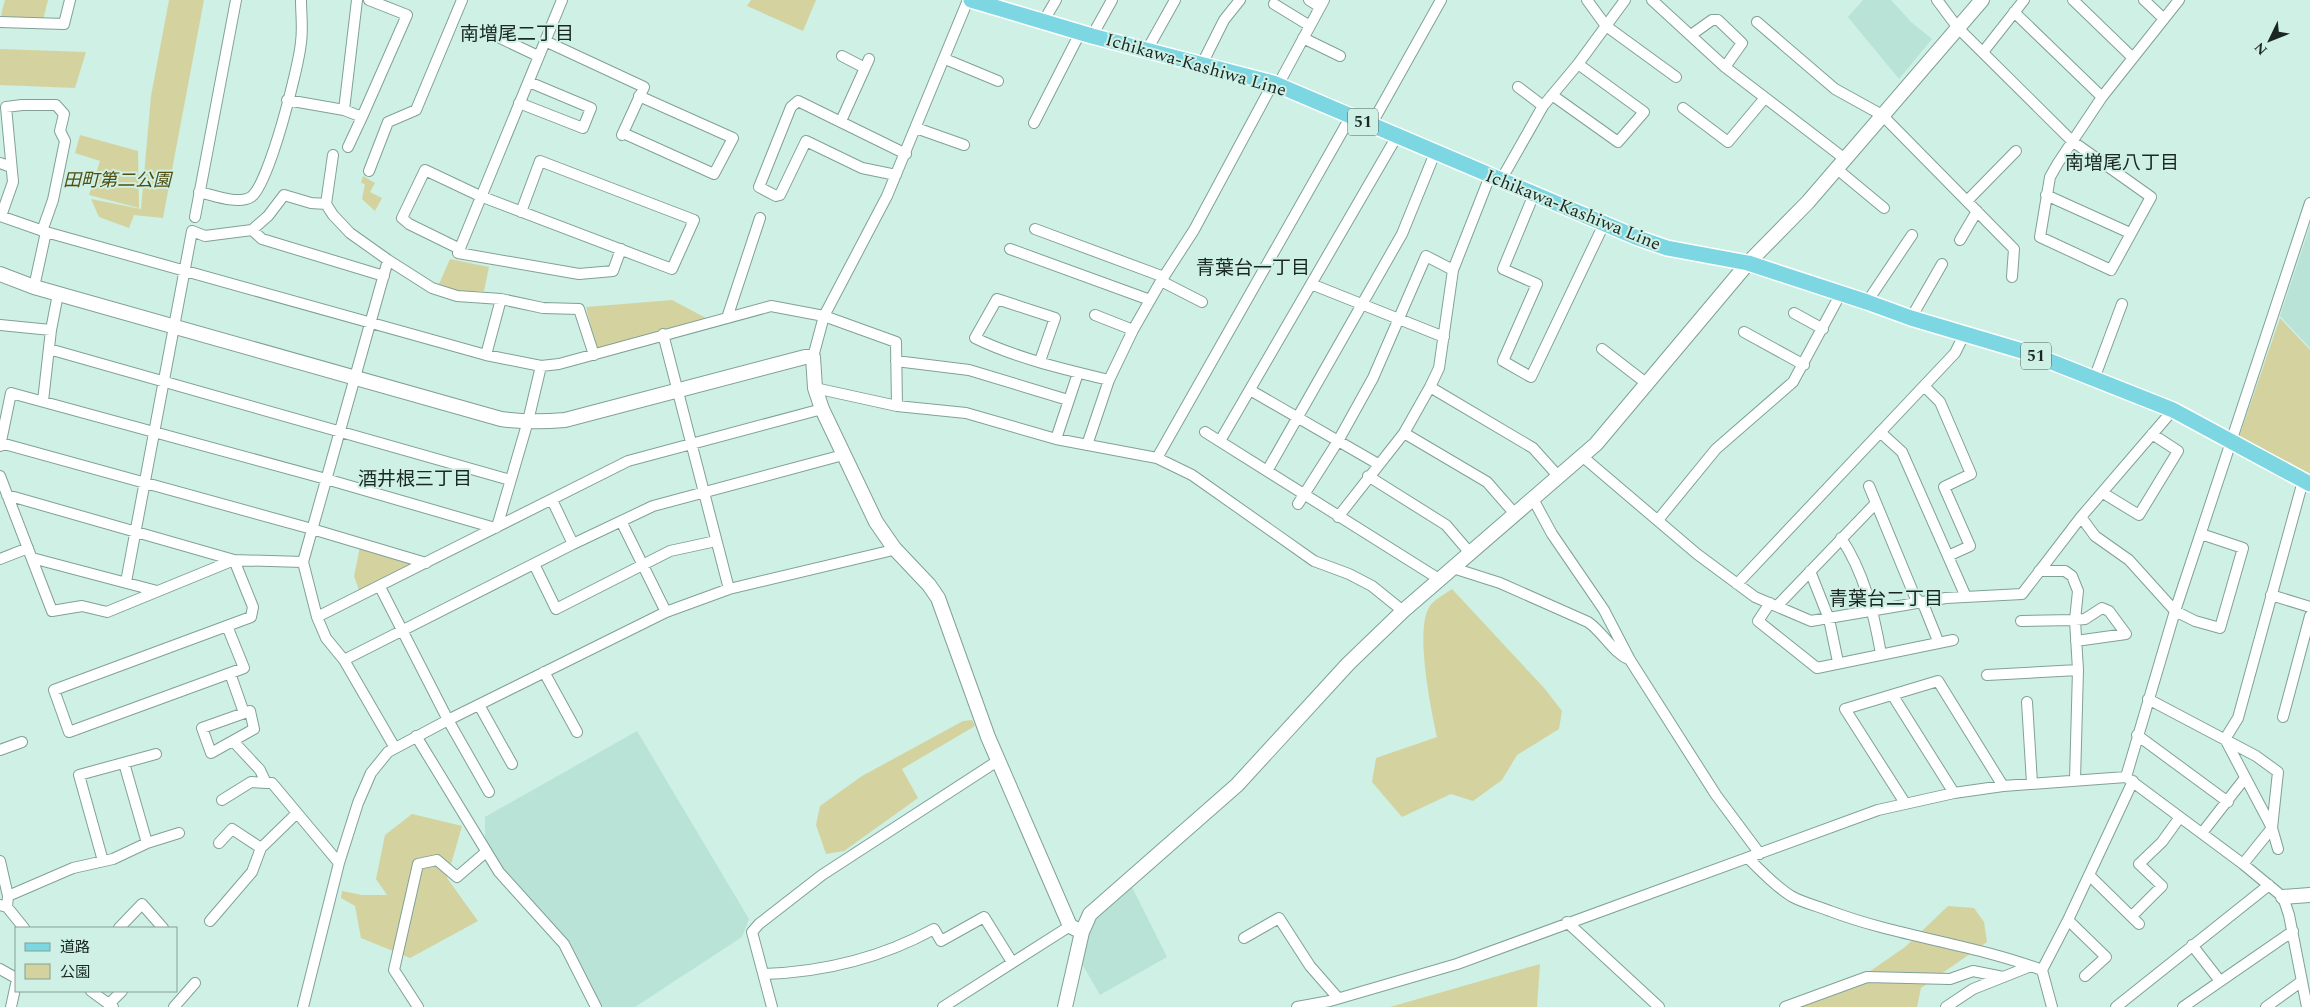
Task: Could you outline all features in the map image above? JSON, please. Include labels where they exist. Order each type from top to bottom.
[{"type":"main road","name":"Ichikawa-Kashiwa Line","points":[[970,0],[993,3],[1043,22],[1276,84],[1604,224],[1667,248],[1748,263],[1964,335],[2029,353],[2172,410],[2307,483]]},
{"type":"street","points":[[0,22],[64,24],[70,0]]},
{"type":"street","points":[[195,216],[236,0]]},
{"type":"street","points":[[199,192],[236,200],[251,197],[261,186],[282,128],[301,43],[301,0]]},
{"type":"street","points":[[344,110],[357,0]]},
{"type":"street","points":[[348,147],[407,15],[369,0]]},
{"type":"street","points":[[369,171],[388,122],[416,110],[462,0]]},
{"type":"street","points":[[562,0],[458,253],[579,274],[613,271],[621,249]]},
{"type":"street","points":[[970,0],[906,154],[824,316],[814,357],[815,388],[822,409],[876,522],[894,548],[929,585],[940,604],[988,738],[1076,929],[1065,1007]]},
{"type":"street","points":[[1043,22],[1056,0]]},
{"type":"street","points":[[1034,123],[1086,34],[1112,0]]},
{"type":"street","points":[[1147,50],[1175,0]]},
{"type":"street","points":[[1202,64],[1224,20],[1240,0]]},
{"type":"street","points":[[1087,445],[1108,380],[1133,330],[1162,279],[1194,230],[1322,3],[1309,0]]},
{"type":"street","points":[[1371,125],[1441,0]]},
{"type":"street","points":[[1587,0],[1606,26],[1676,77]]},
{"type":"street","points":[[1338,516],[1404,433],[1439,368],[1453,270],[1496,178],[1543,106],[1578,64],[1625,0]]},
{"type":"street","points":[[1652,0],[1725,67],[1840,164],[1884,208]]},
{"type":"street","points":[[1937,0],[1958,28],[2072,141],[2151,197],[2111,270],[2040,237],[2050,177],[2072,141],[2102,97],[2179,0]]},
{"type":"street","points":[[945,1006],[1012,962],[1076,929],[1090,914],[1237,785],[1348,664],[1403,611],[1583,457],[1748,263],[1840,164],[1982,0]]},
{"type":"street","points":[[1983,52],[2024,0]]},
{"type":"street","points":[[2073,0],[2132,57]]},
{"type":"street","points":[[2144,0],[2164,19]]},
{"type":"street","points":[[1274,4],[1310,26]]},
{"type":"street","points":[[2014,12],[2102,97]]},
{"type":"street","points":[[1691,35],[1712,20],[1718,20],[1742,43],[1725,67]]},
{"type":"street","points":[[1757,22],[1835,89],[1882,115],[2014,249],[2012,277]]},
{"type":"street","points":[[498,37],[538,56]]},
{"type":"street","points":[[1303,38],[1340,56]]},
{"type":"street","points":[[545,41],[644,86],[639,96],[623,134],[714,174],[733,138],[639,96]]},
{"type":"street","points":[[841,121],[867,64],[842,56]]},
{"type":"street","points":[[946,59],[998,81]]},
{"type":"street","points":[[1552,95],[1618,142],[1644,112],[1578,64]]},
{"type":"street","points":[[519,103],[583,128],[591,108],[529,82]]},
{"type":"street","points":[[1518,87],[1543,106]]},
{"type":"street","points":[[1683,108],[1728,142],[1764,99]]},
{"type":"street","points":[[287,100],[344,110],[362,117]]},
{"type":"street","points":[[896,174],[862,168],[806,141],[780,195],[776,196],[759,187],[791,107],[795,102],[801,101],[906,154]]},
{"type":"street","points":[[34,287],[44,231],[53,200],[65,141],[60,131],[64,114],[56,106],[22,105],[6,107],[13,182],[0,216],[44,231],[486,355],[541,366],[594,355],[663,334],[771,306],[824,316],[896,342],[897,406]]},
{"type":"street","points":[[1157,458],[1351,116]]},
{"type":"street","points":[[916,128],[964,145]]},
{"type":"street","points":[[1220,441],[1397,136]]},
{"type":"street","points":[[1967,201],[2016,151]]},
{"type":"street","points":[[1267,471],[1344,337],[1360,304],[1402,234],[1435,153]]},
{"type":"street","points":[[332,155],[326,204],[333,215],[350,233],[432,288],[457,296],[501,299],[543,308],[579,309],[594,355]]},
{"type":"street","points":[[460,249],[409,224],[402,218],[425,170],[480,196],[522,212],[672,268],[694,220],[540,161],[522,212]]},
{"type":"street","points":[[0,163],[11,167]]},
{"type":"street","points":[[1534,194],[1503,268],[1537,284],[1503,361],[1531,377],[1604,224]]},
{"type":"street","points":[[126,582],[183,270],[192,231],[205,236],[252,230],[268,216],[284,195],[311,203],[326,204]]},
{"type":"street","points":[[2046,195],[2130,234]]},
{"type":"street","points":[[2052,1007],[2042,970],[2089,875],[2130,779],[2137,735],[2148,699],[2230,442],[2310,204]]},
{"type":"street","points":[[1960,240],[1977,212]]},
{"type":"street","points":[[727,318],[760,218]]},
{"type":"street","points":[[1035,229],[1162,279],[1202,302]]},
{"type":"street","points":[[252,230],[262,239],[384,276]]},
{"type":"street","points":[[1867,302],[1912,235]]},
{"type":"street","points":[[740,244],[750,247]]},
{"type":"street","points":[[1010,249],[1150,300]]},
{"type":"street","points":[[1301,500],[1338,441],[1373,378],[1426,256],[1453,270]]},
{"type":"street","points":[[388,260],[303,562],[317,617],[326,638],[344,660],[395,748]]},
{"type":"street","points":[[1911,318],[1942,264]]},
{"type":"street","points":[[0,274],[58,294],[500,419],[528,421],[565,420],[814,357]]},
{"type":"street","points":[[1311,284],[1444,337]]},
{"type":"street","points":[[1658,520],[1716,449],[1793,382],[1804,365],[1841,293]]},
{"type":"street","points":[[43,401],[51,330],[58,294]]},
{"type":"street","points":[[486,355],[501,299]]},
{"type":"street","points":[[1040,361],[1055,318],[997,299],[975,338],[996,348],[1078,373],[1108,380]]},
{"type":"street","points":[[2094,379],[2122,304]]},
{"type":"street","points":[[1094,314],[1133,330]]},
{"type":"street","points":[[1794,314],[1823,329]]},
{"type":"street","points":[[0,326],[51,330]]},
{"type":"street","points":[[1744,332],[1804,365]]},
{"type":"street","points":[[663,334],[729,589]]},
{"type":"street","points":[[1737,584],[1924,386],[1954,353],[1964,335]]},
{"type":"street","points":[[1602,349],[1646,383]]},
{"type":"street","points":[[49,350],[339,430],[510,480]]},
{"type":"street","points":[[896,362],[969,370],[1068,400]]},
{"type":"street","points":[[496,527],[528,421],[541,366]]},
{"type":"street","points":[[1056,439],[1078,373]]},
{"type":"street","points":[[1924,386],[1940,402],[1971,474],[1944,486],[1970,546],[1948,556]]},
{"type":"street","points":[[1430,387],[1533,448],[1559,477]]},
{"type":"street","points":[[815,388],[897,406],[966,413],[1056,439],[1157,458],[1192,475],[1314,561],[1349,574],[1372,586],[1403,611]]},
{"type":"street","points":[[1250,390],[1378,464]]},
{"type":"street","points":[[426,563],[144,482],[0,444],[12,393],[326,478],[496,527]]},
{"type":"street","points":[[317,617],[628,461],[822,409]]},
{"type":"street","points":[[1583,457],[1697,554],[1755,597],[1811,621],[1920,602],[2022,594],[2081,518],[2172,410]]},
{"type":"street","points":[[1205,432],[1267,471],[1301,500],[1338,516],[1439,579]]},
{"type":"street","points":[[1880,432],[1902,452],[1966,597]]},
{"type":"street","points":[[1404,433],[1487,482],[1515,514]]},
{"type":"street","points":[[2103,493],[2139,515],[2178,451],[2152,434]]},
{"type":"street","points":[[344,660],[573,544],[653,506],[843,455]]},
{"type":"street","points":[[0,476],[52,611],[82,606],[107,612],[234,560]]},
{"type":"street","points":[[1368,476],[1446,525],[1470,553]]},
{"type":"street","points":[[2225,739],[2238,718],[2271,595],[2307,483]]},
{"type":"street","points":[[1869,486],[1915,597],[1924,606],[1938,641]]},
{"type":"street","points":[[7,495],[234,560],[303,562]]},
{"type":"street","points":[[1533,499],[1552,534],[1604,610],[1630,660],[1716,795],[1760,854]]},
{"type":"street","points":[[552,500],[573,544]]},
{"type":"street","points":[[1876,503],[1758,621],[1817,668],[1938,641],[1952,640]]},
{"type":"street","points":[[2081,518],[2095,536],[2129,560],[2176,611],[2195,621],[2220,628],[2243,548],[2201,534]]},
{"type":"street","points":[[621,521],[666,612]]},
{"type":"street","points":[[1841,538],[1849,550],[1873,611],[1881,654]]},
{"type":"street","points":[[534,564],[556,608],[670,551],[716,541]]},
{"type":"street","points":[[303,1007],[339,863],[358,803],[378,762],[395,748],[666,612],[729,589],[889,551],[894,548]]},
{"type":"street","points":[[0,559],[30,553],[157,591]]},
{"type":"street","points":[[227,626],[244,668],[69,732],[54,690],[251,616],[253,607],[234,560]]},
{"type":"street","points":[[1453,568],[1500,583],[1588,622],[1597,628],[1620,655],[1630,660]]},
{"type":"street","points":[[1810,571],[1829,619],[1838,662]]},
{"type":"street","points":[[2039,571],[2065,572],[2072,576],[2078,591],[2076,620],[2078,670],[2075,780]]},
{"type":"street","points":[[380,587],[400,631],[489,792]]},
{"type":"street","points":[[2271,595],[2310,606]]},
{"type":"street","points":[[2021,621],[2084,619],[2102,608],[2109,612],[2126,634],[2076,641]]},
{"type":"street","points":[[2283,717],[2309,623]]},
{"type":"street","points":[[1987,674],[2078,670]]},
{"type":"street","points":[[544,672],[577,732]]},
{"type":"street","points":[[230,673],[244,713]]},
{"type":"street","points":[[1905,803],[1846,709],[1938,681],[2003,786]]},
{"type":"street","points":[[1892,696],[1954,793]]},
{"type":"street","points":[[2148,699],[2256,756],[2274,767],[2278,772],[2272,828],[2243,864]]},
{"type":"street","points":[[2026,702],[2032,783]]},
{"type":"street","points":[[479,705],[512,764]]},
{"type":"street","points":[[250,711],[254,729],[211,753],[202,728],[244,713],[250,711]]},
{"type":"street","points":[[2137,735],[2228,802]]},
{"type":"street","points":[[416,736],[498,872],[564,944],[596,1007]]},
{"type":"street","points":[[2225,739],[2272,828],[2278,849]]},
{"type":"street","points":[[233,741],[260,770],[266,783]]},
{"type":"street","points":[[0,750],[22,742]]},
{"type":"street","points":[[103,861],[80,775],[156,754]]},
{"type":"street","points":[[772,1007],[752,932],[759,924],[822,875],[999,760]]},
{"type":"street","points":[[124,763],[147,843]]},
{"type":"street","points":[[2202,833],[2245,778]]},
{"type":"street","points":[[1297,1007],[1338,998],[1457,964],[1851,819],[1905,803],[2003,786],[2075,780],[2130,779],[2243,864],[2283,897],[2304,975],[2307,1007]]},
{"type":"street","points":[[222,800],[251,782],[272,784],[339,863]]},
{"type":"street","points":[[210,922],[252,872],[261,848],[297,813]]},
{"type":"street","points":[[2132,916],[2162,886],[2139,864],[2162,842],[2180,817]]},
{"type":"street","points":[[218,843],[232,829],[261,848]]},
{"type":"street","points":[[5,903],[74,868],[113,859],[147,843],[180,833]]},
{"type":"street","points":[[418,1007],[394,970],[418,864],[437,860],[457,877],[486,852]]},
{"type":"street","points":[[1748,858],[1768,879],[1792,896],[1842,915],[2042,970]]},
{"type":"street","points":[[0,861],[5,903],[23,927]]},
{"type":"street","points":[[2089,875],[2140,924]]},
{"type":"street","points":[[2116,1007],[2269,885]]},
{"type":"street","points":[[2283,897],[2310,895]]},
{"type":"street","points":[[120,927],[142,904],[162,927]]},
{"type":"street","points":[[764,974],[817,970],[856,962],[893,949],[934,929],[941,941],[984,917],[1012,962]]},
{"type":"street","points":[[1244,938],[1278,918],[1310,966],[1338,998]]},
{"type":"street","points":[[2068,920],[2106,958],[2085,976]]},
{"type":"street","points":[[1567,922],[1659,1007]]},
{"type":"street","points":[[2184,1007],[2293,931]]},
{"type":"street","points":[[2192,945],[2220,981]]},
{"type":"street","points":[[1946,1007],[1973,989],[2031,966]]},
{"type":"street","points":[[0,969],[15,977]]},
{"type":"street","points":[[1785,1007],[1867,977],[1950,979],[1973,971],[2003,977]]},
{"type":"street","points":[[2266,1007],[2304,975]]},
{"type":"street","points":[[174,1007],[196,983]]},
{"type":"street","points":[[14,1006],[15,992]]},
{"type":"street","points":[[92,992],[111,1006],[121,992]]},
{"type":"shaded area","points":[[1863,0],[1891,0],[1911,22],[1932,39],[1899,79],[1848,17]]},
{"type":"shaded area","points":[[2310,226],[2310,348],[2280,316]]},
{"type":"shaded area","points":[[637,731],[749,919],[742,937],[635,1007],[600,1007],[562,934],[497,863],[485,842],[485,817]]},
{"type":"shaded area","points":[[1131,885],[1167,957],[1100,995],[1082,964],[1087,938],[1092,925],[1100,913]]},
{"type":"green space","points":[[5,0],[48,0],[43,20],[4,18],[1,15]]},
{"type":"green space","points":[[169,0],[204,0],[163,218],[134,215],[129,228],[99,217],[91,199],[141,209],[151,96]]},
{"type":"green space","points":[[751,0],[816,0],[803,31],[747,6]]},
{"type":"green space","points":[[0,49],[86,52],[75,88],[0,85]]},
{"type":"green space","name":"田町第二公園","points":[[80,135],[138,151],[139,208],[89,195],[100,161],[75,153]]},
{"type":"green space","points":[[363,176],[375,183],[370,192],[382,198],[375,211],[362,199],[365,184],[361,183]]},
{"type":"green space","points":[[450,259],[489,267],[484,291],[458,291],[439,284]]},
{"type":"green space","points":[[672,300],[706,318],[599,349],[596,348],[586,307]]},
{"type":"green space","points":[[2280,318],[2310,350],[2310,479],[2238,440]]},
{"type":"green space","points":[[360,547],[414,562],[414,566],[360,593],[354,576]]},
{"type":"green space","points":[[1452,589],[1545,689],[1562,711],[1559,729],[1517,755],[1502,780],[1473,801],[1451,794],[1402,817],[1372,782],[1376,758],[1437,737],[1425,669],[1425,617],[1430,606]]},
{"type":"green space","points":[[972,720],[975,726],[902,769],[918,798],[844,851],[826,854],[816,825],[820,806],[862,776],[963,721]]},
{"type":"green space","points":[[412,814],[462,826],[447,878],[478,921],[410,958],[361,938],[355,906],[341,898],[342,891],[362,895],[387,895],[376,879],[385,835]]},
{"type":"green space","points":[[1948,906],[1974,908],[1984,922],[1987,942],[1921,988],[1917,1007],[1798,1007],[1866,974],[1905,947]]},
{"type":"green space","points":[[1540,964],[1537,1007],[1390,1007]]},
{"type":"district","name":"南増尾二丁目","points":[[517,34]]},
{"type":"district","name":"南増尾八丁目","points":[[2122,163]]},
{"type":"district","name":"青葉台一丁目","points":[[1253,268]]},
{"type":"district","name":"酒井根三丁目","points":[[415,479]]},
{"type":"district","name":"青葉台二丁目","points":[[1886,599]]}]
